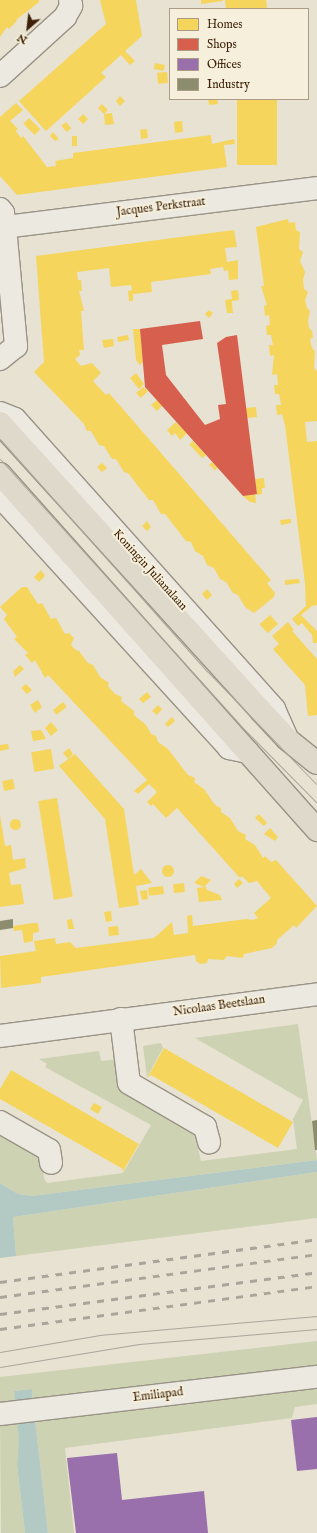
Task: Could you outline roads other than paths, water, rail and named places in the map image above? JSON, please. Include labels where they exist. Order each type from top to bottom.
[{"type":"main road","name":"Koningin Julianalaan","points":[[0,423],[287,739],[317,763]]},
{"type":"main road","points":[[0,474],[317,830]]},
{"type":"street","points":[[0,76],[65,17],[71,6],[70,0]]},
{"type":"street","name":"Jacques Perkstraat","points":[[3,218],[317,188]]},
{"type":"street","points":[[0,359],[16,346],[3,218]]},
{"type":"street","name":"Koningin Julianalaan","points":[[0,413],[15,419],[274,709],[287,739]]},
{"type":"street","points":[[0,496],[229,748],[248,752]]},
{"type":"street","name":"Nicolaas Beetslaan","points":[[0,1036],[317,994]]},
{"type":"street","points":[[121,1019],[129,1083],[205,1126],[209,1142]]},
{"type":"street","points":[[0,1122],[49,1150],[51,1163]]},
{"type":"street","name":"Emiliapad","points":[[7,1413],[317,1377]]},
{"type":"water","points":[[317,1160],[317,1172],[13,1217],[16,1256],[0,1258],[0,1183],[18,1194],[32,1196]]},
{"type":"water","points":[[32,1389],[48,1533],[25,1533],[17,1465],[19,1439],[14,1391]]},
{"type":"tram line","points":[[0,439],[207,671],[317,785]]},
{"type":"tram line","points":[[0,459],[240,725],[317,803]]},
{"type":"tram line","points":[[0,1352],[99,1335],[317,1316]]},
{"type":"tram line","points":[[0,1367],[139,1344],[317,1329]]},
{"type":"railway","points":[[0,1282],[317,1239]]},
{"type":"railway","points":[[0,1297],[317,1254]]},
{"type":"railway","points":[[0,1314],[317,1272]]},
{"type":"railway","points":[[0,1329],[317,1286]]}]
